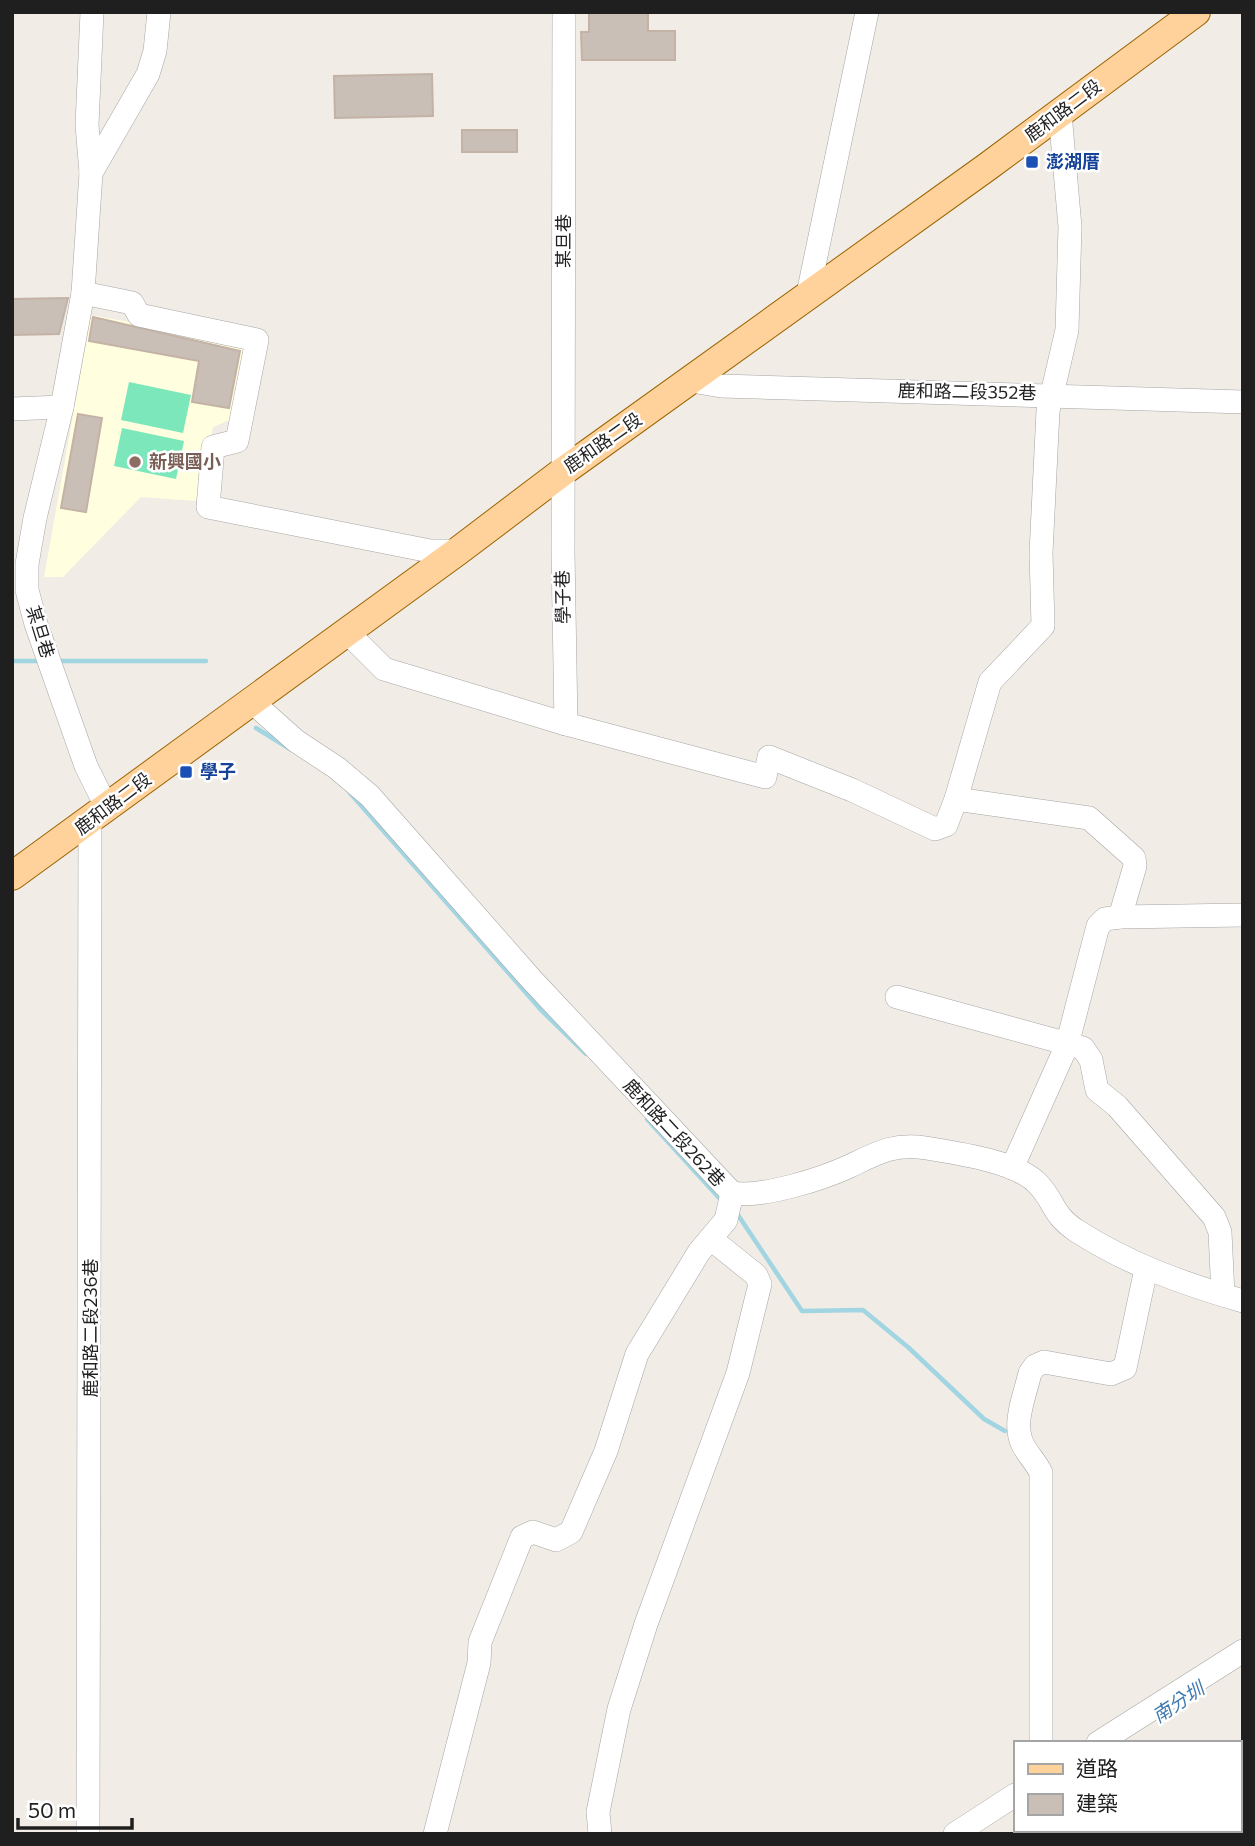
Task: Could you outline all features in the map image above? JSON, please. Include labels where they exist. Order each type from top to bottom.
[{"type":"main road","name":"鹿和路二段","points":[[12,876],[1196,12]]},
{"type":"street","name":"某旦巷","points":[[92,12],[87,124],[91,173],[83,293],[62,407],[35,518],[27,564],[27,590],[36,624],[86,766],[99,815]]},
{"type":"street","points":[[91,173],[149,74],[155,51],[159,12]]},
{"type":"street","name":"某旦巷","points":[[564,12],[565,470]]},
{"type":"street","points":[[808,294],[867,12]]},
{"type":"street","points":[[346,631],[384,669],[566,724],[765,777],[769,757],[852,790],[935,829],[946,825],[990,682],[1043,626],[1041,553],[1048,411],[1067,330],[1070,227],[1059,113]]},
{"type":"street","points":[[83,293],[132,303],[139,316],[257,340],[237,441],[213,447],[208,507],[430,551],[458,551]]},
{"type":"street","name":"鹿和路二段352巷","points":[[692,381],[721,386],[1052,394],[1243,402]]},
{"type":"street","points":[[12,409],[62,407]]},
{"type":"street","name":"學子巷","points":[[565,470],[566,724]]},
{"type":"street","name":"鹿和路二段262巷","points":[[251,701],[296,741],[337,768],[370,796],[532,980],[732,1194],[755,1195],[849,1166],[880,1150],[923,1148],[1012,1168],[1039,1185],[1059,1218],[1146,1269],[1233,1298]]},
{"type":"street","points":[[956,799],[1089,818],[1096,822],[1134,858],[1135,866],[1119,917]]},
{"type":"street","name":"鹿和路二段236巷","points":[[88,1834],[99,815]]},
{"type":"street","points":[[1012,1168],[1067,1045],[1098,926],[1105,919],[1119,917],[1243,915]]},
{"type":"street","points":[[897,997],[1083,1048],[1091,1060],[1097,1090],[1117,1106],[1214,1217],[1220,1231],[1233,1298]]},
{"type":"street","points":[[435,1834],[479,1663],[480,1642],[522,1537],[533,1532],[556,1540],[571,1532],[606,1451],[636,1354],[699,1252],[726,1220],[732,1194]]},
{"type":"street","points":[[600,1834],[598,1812],[619,1709],[646,1624],[738,1373],[760,1284],[756,1275],[711,1239]]},
{"type":"street","points":[[1041,1741],[1041,1473],[1019,1436],[1027,1386],[1035,1366],[1044,1362],[1111,1374],[1125,1367],[1146,1269]]},
{"type":"street","points":[[1101,1741],[1243,1651]]},
{"type":"street","points":[[955,1834],[1014,1796]]},
{"type":"shaded area","name":"新興國小","points":[[91,315],[246,343],[230,420],[213,427],[196,501],[141,497],[63,577],[44,577]]},
{"type":"green space","points":[[129,382],[191,395],[183,433],[121,420]]},
{"type":"green space","points":[[122,428],[184,441],[176,479],[114,466]]},
{"type":"building","points":[[589,12],[648,12],[648,31],[675,31],[675,60],[582,60],[581,32],[589,32]]},
{"type":"building","points":[[432,74],[433,116],[335,118],[334,76]]},
{"type":"building","points":[[462,130],[517,130],[517,152],[462,152]]},
{"type":"building","points":[[68,298],[59,334],[12,335],[12,299]]},
{"type":"building","points":[[93,317],[240,351],[229,408],[192,402],[199,361],[89,341]]},
{"type":"building","points":[[78,414],[102,418],[86,512],[61,508]]},
{"type":"waterway","points":[[12,661],[41,661]]},
{"type":"waterway","points":[[56,661],[206,661]]},
{"type":"waterway","points":[[256,728],[290,749]]},
{"type":"waterway","points":[[350,793],[542,1011],[586,1054]]},
{"type":"waterway","points":[[647,1119],[721,1200]]},
{"type":"waterway","points":[[736,1212],[802,1311],[863,1310],[909,1348],[984,1419],[1005,1431]]},
{"type":"place","name":"澎湖厝","points":[[1032,162]]},
{"type":"place","name":"新興國小","points":[[135,462]]},
{"type":"place","name":"學子","points":[[186,772]]},
{"type":"water label","name":"南分圳","points":[[1178,1702]]}]
